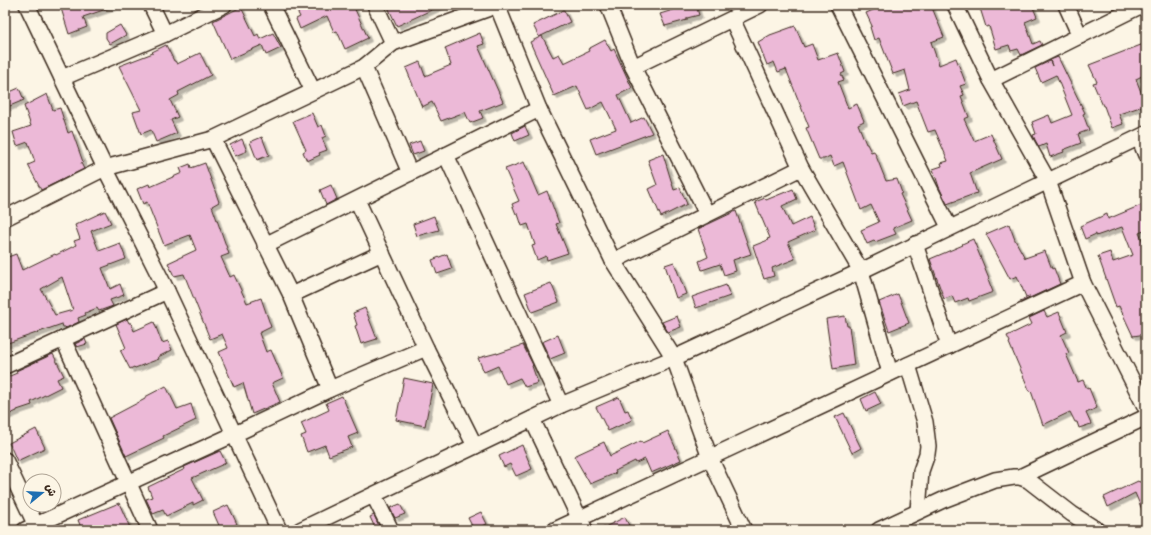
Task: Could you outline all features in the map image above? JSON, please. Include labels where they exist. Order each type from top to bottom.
[{"type":"street","points":[[27,5],[105,168],[167,291],[279,530]]},
{"type":"street","points":[[151,5],[165,34]]},
{"type":"street","points":[[62,78],[165,34],[224,5]]},
{"type":"street","points":[[271,5],[313,91]]},
{"type":"street","points":[[375,5],[393,43]]},
{"type":"street","points":[[5,218],[105,168],[213,139],[364,67],[393,43],[498,5],[539,109],[613,261],[674,358],[710,458],[744,530]]},
{"type":"street","points":[[608,5],[634,67],[708,214]]},
{"type":"street","points":[[634,67],[760,5]]},
{"type":"street","points":[[838,5],[949,227]]},
{"type":"street","points":[[955,5],[991,80],[1048,181],[1083,283],[1146,408]]},
{"type":"street","points":[[1066,5],[1080,36]]},
{"type":"street","points":[[991,80],[1142,5]]},
{"type":"street","points":[[732,19],[801,168],[861,271],[890,374]]},
{"type":"street","points":[[364,67],[410,173]]},
{"type":"street","points":[[265,245],[539,109]]},
{"type":"street","points":[[300,530],[374,496],[561,404],[674,358],[861,271],[949,227],[1142,136],[1146,156]]},
{"type":"street","points":[[213,139],[291,295],[330,389]]},
{"type":"street","points":[[446,156],[561,404]]},
{"type":"street","points":[[613,261],[801,168]]},
{"type":"street","points":[[357,200],[426,348],[475,446]]},
{"type":"street","points":[[915,244],[949,346]]},
{"type":"street","points":[[291,295],[382,253]]},
{"type":"street","points":[[555,530],[583,524],[710,458],[1083,283]]},
{"type":"street","points":[[5,366],[167,291]]},
{"type":"street","points":[[63,339],[150,530]]},
{"type":"street","points":[[5,460],[33,528],[128,482],[330,389],[426,348]]},
{"type":"street","points":[[908,365],[925,422],[928,446],[926,458],[921,471],[918,511]]},
{"type":"street","points":[[880,530],[943,500],[996,480],[1020,476],[1146,417]]},
{"type":"street","points":[[532,419],[583,524]]},
{"type":"street","points":[[1020,476],[1028,480],[1072,514],[1097,530]]},
{"type":"street","points":[[374,496],[391,530]]},
{"type":"building","points":[[60,5],[112,5],[112,7],[83,17],[87,27],[69,34]]},
{"type":"building","points":[[294,5],[353,5],[368,38],[345,49],[337,31],[334,32],[327,16],[300,29],[296,19],[300,17]]},
{"type":"building","points":[[387,5],[442,5],[397,26]]},
{"type":"building","points":[[689,5],[696,5],[699,15],[665,26],[660,14]]},
{"type":"building","points":[[885,5],[931,5],[944,37],[931,42],[939,65],[956,58],[966,84],[960,86],[964,95],[961,96],[969,117],[964,119],[974,141],[991,134],[1002,159],[970,173],[977,193],[947,204],[933,169],[942,166],[941,163],[948,161],[935,130],[928,132],[916,101],[903,106],[899,94],[910,90],[905,70],[893,74],[879,38],[874,40],[870,27],[872,26],[866,13]]},
{"type":"building","points":[[979,5],[1032,5],[1037,17],[1025,22],[1033,44],[1040,41],[1042,45],[1021,55],[1018,49],[1011,51],[1009,45],[996,49],[989,26],[986,27]]},
{"type":"building","points":[[241,7],[255,36],[258,34],[260,39],[273,33],[281,48],[266,55],[262,45],[230,59],[213,21]]},
{"type":"building","points":[[564,10],[570,22],[539,37],[533,25]]},
{"type":"building","points":[[120,25],[126,35],[110,44],[106,38],[106,33]]},
{"type":"building","points":[[795,26],[804,47],[812,44],[818,60],[838,53],[845,72],[841,74],[844,80],[838,82],[848,108],[857,104],[864,121],[858,124],[866,144],[871,152],[874,151],[886,181],[897,179],[902,193],[900,194],[912,220],[893,228],[896,234],[867,244],[861,230],[879,222],[871,205],[861,210],[843,162],[834,166],[830,156],[824,159],[819,159],[806,128],[809,127],[786,69],[778,72],[774,62],[767,65],[758,42],[770,35]]},
{"type":"building","points":[[480,33],[484,44],[478,46],[503,102],[480,111],[483,118],[470,123],[465,112],[441,121],[432,102],[422,107],[406,68],[420,62],[425,76],[451,65],[445,48]]},
{"type":"building","points":[[542,36],[553,57],[559,54],[564,63],[589,51],[588,49],[605,40],[611,51],[614,49],[632,88],[618,95],[631,123],[644,117],[652,133],[596,154],[590,139],[616,129],[603,102],[588,110],[577,86],[554,96],[530,42]]},
{"type":"building","points":[[1146,43],[1146,74],[1136,79],[1146,105],[1119,114],[1123,124],[1112,128],[1093,83],[1097,82],[1089,65]]},
{"type":"building","points":[[166,45],[177,64],[200,53],[211,75],[178,92],[179,95],[170,100],[178,117],[171,120],[177,133],[156,142],[151,130],[141,134],[133,112],[141,110],[119,66],[153,53],[152,52]]},
{"type":"building","points":[[1058,57],[1085,113],[1083,114],[1089,130],[1078,134],[1081,143],[1063,150],[1064,152],[1050,157],[1046,144],[1039,147],[1035,140],[1033,135],[1036,134],[1032,122],[1049,115],[1052,123],[1072,115],[1056,75],[1041,82],[1035,68],[1050,61],[1052,66],[1050,60]]},
{"type":"building","points":[[19,88],[24,100],[5,108],[5,94]]},
{"type":"building","points":[[47,94],[53,110],[60,108],[68,133],[72,131],[84,169],[41,190],[28,165],[35,162],[28,142],[17,146],[13,132],[31,126],[24,106]]},
{"type":"building","points":[[312,113],[318,127],[322,125],[326,136],[322,138],[327,150],[319,153],[320,155],[307,161],[303,152],[306,150],[293,121]]},
{"type":"building","points":[[525,126],[529,135],[515,141],[512,133]]},
{"type":"building","points":[[262,137],[269,155],[257,160],[250,142]]},
{"type":"building","points":[[242,139],[247,151],[235,156],[230,145]]},
{"type":"building","points":[[420,141],[424,151],[413,155],[409,145]]},
{"type":"building","points":[[663,154],[674,190],[680,188],[687,204],[661,217],[649,189],[657,185],[648,160]]},
{"type":"building","points":[[524,162],[538,195],[547,191],[559,223],[556,224],[568,253],[547,260],[546,256],[537,260],[532,246],[535,245],[528,224],[522,226],[518,214],[516,214],[512,204],[519,201],[505,169]]},
{"type":"building","points":[[205,163],[219,202],[212,206],[229,254],[221,257],[230,277],[234,275],[247,303],[261,298],[271,327],[259,333],[266,352],[271,350],[283,378],[272,383],[280,402],[252,414],[243,383],[234,387],[219,352],[228,348],[222,334],[210,339],[184,274],[174,276],[168,263],[196,250],[190,235],[164,245],[147,202],[143,204],[137,189],[149,184],[150,187],[182,173],[180,168],[190,164],[191,168]]},
{"type":"building","points":[[331,185],[337,199],[326,205],[320,190]]},
{"type":"building","points":[[793,189],[797,199],[782,206],[791,226],[810,217],[815,230],[788,242],[795,259],[772,268],[774,276],[764,279],[753,246],[770,238],[755,202],[765,198],[766,200]]},
{"type":"building","points":[[1146,203],[1146,230],[1139,233],[1146,249],[1142,250],[1146,259],[1146,334],[1133,336],[1119,306],[1116,307],[1098,256],[1110,252],[1113,262],[1133,255],[1122,227],[1096,236],[1096,234],[1085,239],[1080,226],[1107,214],[1108,219]]},
{"type":"building","points":[[105,211],[111,223],[91,231],[99,251],[120,243],[126,259],[102,268],[110,289],[120,284],[124,295],[110,300],[113,306],[99,311],[97,308],[85,313],[86,315],[78,318],[79,322],[66,328],[63,327],[62,324],[5,344],[5,258],[16,254],[22,270],[55,254],[56,255],[76,245],[74,241],[80,239],[75,225]],"holes":[[[62,277],[73,310],[55,315],[41,289]]]},
{"type":"building","points":[[736,211],[751,254],[733,260],[736,271],[724,275],[720,264],[702,270],[699,261],[708,257],[698,229]]},
{"type":"building","points":[[434,216],[439,230],[417,236],[413,224]]},
{"type":"building","points":[[1009,224],[1015,240],[1025,258],[1045,251],[1060,284],[1021,302],[1020,301],[1030,296],[1026,297],[1017,276],[1010,279],[986,234]]},
{"type":"building","points":[[973,239],[989,278],[988,279],[993,292],[969,301],[968,298],[955,303],[952,296],[944,299],[930,259],[963,245],[962,244]]},
{"type":"building","points":[[447,254],[452,269],[437,274],[432,260]]},
{"type":"building","points":[[674,262],[686,294],[676,298],[665,265]]},
{"type":"building","points":[[551,283],[559,302],[532,312],[525,293]]},
{"type":"building","points":[[726,285],[730,296],[696,308],[692,297]]},
{"type":"building","points":[[898,294],[909,323],[889,331],[879,302]]},
{"type":"building","points":[[365,308],[377,339],[361,344],[355,326],[357,325],[353,313]]},
{"type":"building","points":[[1044,311],[1047,317],[1059,312],[1067,332],[1061,335],[1069,353],[1066,354],[1078,382],[1083,380],[1087,389],[1089,388],[1097,408],[1086,413],[1091,424],[1079,428],[1070,412],[1043,425],[1031,391],[1030,392],[1007,336],[1032,324],[1029,318]]},
{"type":"building","points":[[677,316],[681,327],[668,332],[662,322]]},
{"type":"building","points":[[845,316],[847,326],[849,326],[854,365],[833,369],[826,319]]},
{"type":"building","points":[[127,319],[129,323],[131,323],[134,331],[154,322],[162,343],[168,341],[172,350],[158,357],[159,359],[130,369],[120,350],[126,348],[116,324]]},
{"type":"building","points":[[558,335],[565,353],[550,359],[542,342]]},
{"type":"building","points":[[85,339],[87,344],[77,347],[75,344]]},
{"type":"building","points":[[523,345],[533,365],[532,366],[538,383],[525,387],[520,378],[506,384],[498,366],[484,372],[478,358],[497,354]]},
{"type":"building","points":[[53,354],[64,376],[57,379],[61,387],[31,402],[32,405],[5,416],[5,378],[17,373],[16,371]]},
{"type":"building","points":[[404,378],[433,384],[425,426],[396,420]]},
{"type":"building","points":[[166,386],[177,409],[191,404],[196,420],[163,436],[164,438],[126,456],[109,418]]},
{"type":"building","points":[[875,392],[881,404],[866,411],[861,399]]},
{"type":"building","points":[[342,396],[358,433],[348,437],[352,447],[329,456],[325,445],[307,452],[301,436],[306,434],[301,423],[329,410],[326,403]]},
{"type":"building","points":[[619,397],[625,411],[628,410],[632,420],[608,431],[596,407]]},
{"type":"building","points":[[844,413],[861,448],[852,453],[835,417]]},
{"type":"building","points":[[36,429],[45,448],[17,461],[9,443]]},
{"type":"building","points":[[668,431],[681,460],[651,473],[645,459],[636,463],[635,461],[615,471],[616,473],[590,484],[574,456],[604,442],[610,456],[641,441],[642,443]]},
{"type":"building","points":[[522,445],[532,469],[516,476],[510,464],[504,467],[499,456]]},
{"type":"building","points":[[220,451],[226,463],[192,478],[203,500],[193,505],[193,503],[166,516],[163,510],[153,514],[146,499],[152,497],[148,487],[185,469],[184,467]]},
{"type":"building","points":[[1146,480],[1146,519],[1135,493],[1108,507],[1104,497],[1138,481]]},
{"type":"building","points":[[119,503],[131,530],[82,530],[78,520]]},
{"type":"building","points":[[400,504],[405,514],[395,518],[390,508]]},
{"type":"building","points":[[228,505],[237,524],[221,530],[213,512]]},
{"type":"building","points":[[481,512],[487,524],[474,530],[468,518]]},
{"type":"building","points":[[374,515],[379,526],[375,528],[370,517]]},
{"type":"building","points":[[625,517],[631,530],[599,530]]}]
